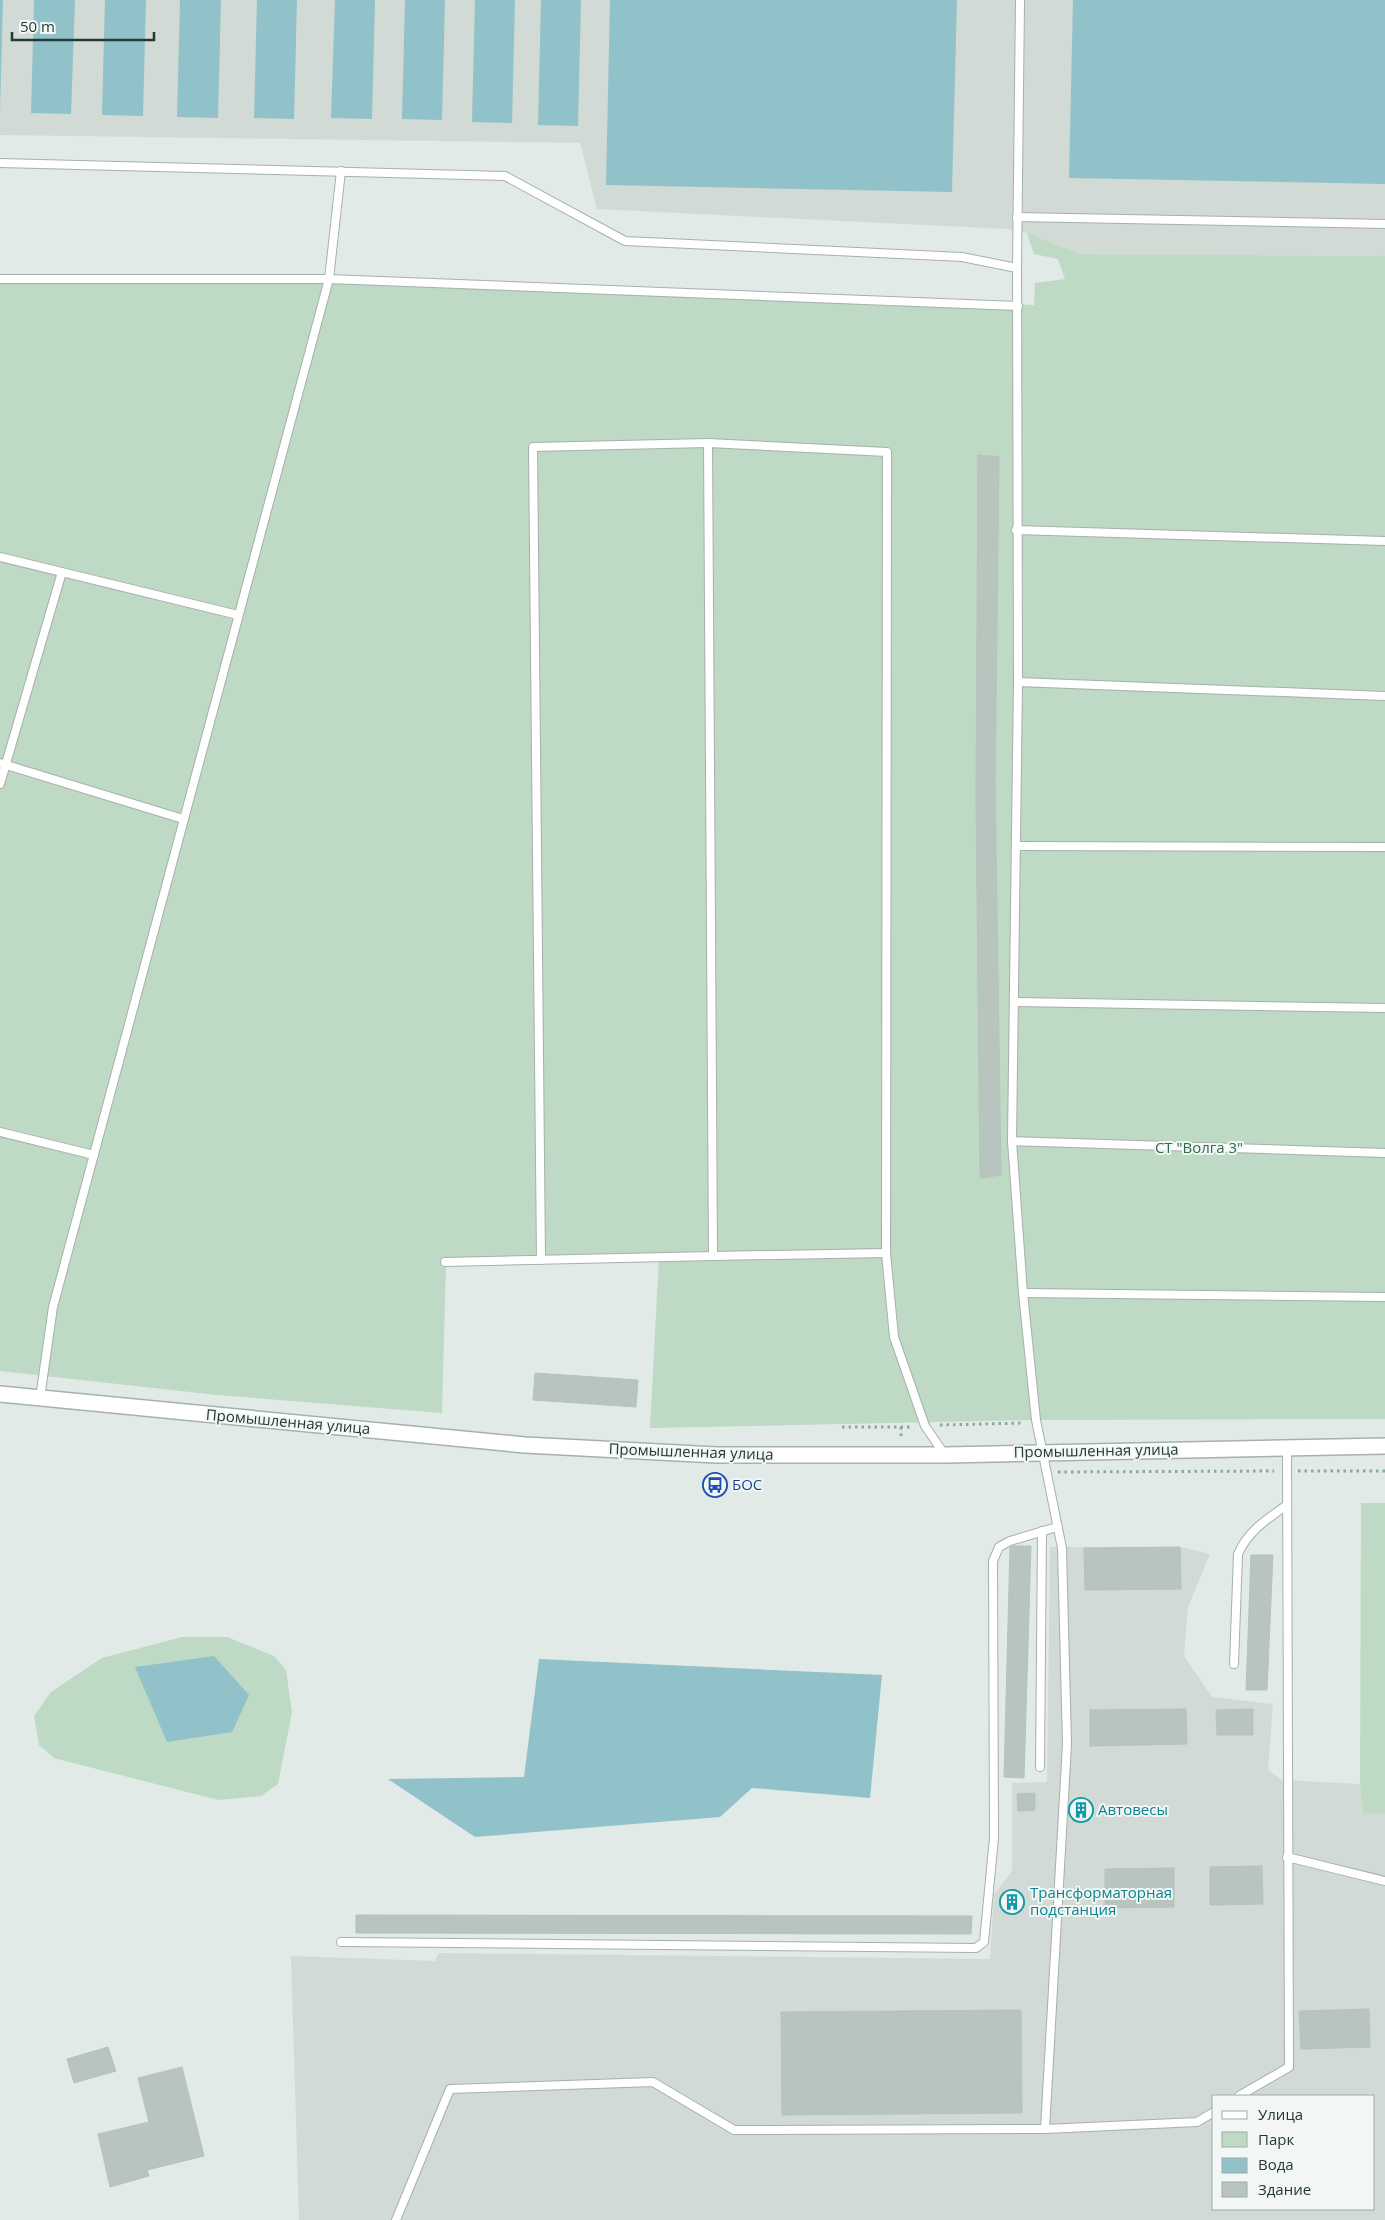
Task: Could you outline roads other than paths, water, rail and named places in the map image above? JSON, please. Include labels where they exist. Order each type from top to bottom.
[{"type":"street","name":"Промышленная улица","points":[[0,1394],[526,1445],[716,1455],[944,1455],[1385,1446]]},
{"type":"lane","points":[[1020,0],[1016,530],[1018,682],[1012,1141],[1023,1293],[1036,1420],[1062,1548],[1067,1744],[1045,2129]]},
{"type":"lane","points":[[0,163],[505,176],[625,241],[962,257],[1017,268]]},
{"type":"lane","points":[[40,1398],[53,1307],[329,279],[341,171]]},
{"type":"lane","points":[[1017,217],[1385,224]]},
{"type":"lane","points":[[0,279],[329,279],[1018,306]]},
{"type":"lane","points":[[708,443],[713,1256]]},
{"type":"lane","points":[[541,1260],[533,447],[708,443],[887,452],[886,1253],[894,1337],[925,1426],[944,1455]]},
{"type":"lane","points":[[1016,530],[1385,541]]},
{"type":"lane","points":[[0,557],[238,615]]},
{"type":"lane","points":[[0,784],[3,764],[62,572]]},
{"type":"lane","points":[[1018,682],[1385,696]]},
{"type":"lane","points":[[3,764],[183,819]]},
{"type":"lane","points":[[1016,846],[1385,847]]},
{"type":"lane","points":[[1014,1002],[1385,1008]]},
{"type":"lane","points":[[0,1132],[94,1155]]},
{"type":"lane","points":[[1012,1141],[1385,1153]]},
{"type":"lane","points":[[445,1262],[886,1253]]},
{"type":"lane","points":[[1023,1293],[1385,1297]]},
{"type":"lane","points":[[1241,2095],[1289,2067],[1287,1447]]},
{"type":"lane","points":[[1234,1664],[1238,1554],[1244,1541],[1259,1524],[1287,1505]]},
{"type":"lane","points":[[341,1942],[976,1948],[984,1942],[994,1838],[993,1562],[999,1547],[1010,1540],[1057,1527]]},
{"type":"lane","points":[[1040,1767],[1042,1531]]},
{"type":"lane","points":[[1287,1857],[1385,1881]]},
{"type":"lane","points":[[396,2220],[450,2089],[653,2082],[734,2130],[1045,2129],[1196,2122],[1212,2113]]},
{"type":"water","points":[[0,0],[3,0],[0,112]]},
{"type":"water","points":[[34,0],[75,0],[71,114],[31,113]]},
{"type":"water","points":[[105,0],[146,0],[143,116],[102,115]]},
{"type":"water","points":[[180,0],[221,0],[218,118],[177,117]]},
{"type":"water","points":[[257,0],[297,0],[294,119],[254,118]]},
{"type":"water","points":[[335,0],[375,0],[372,119],[331,118]]},
{"type":"water","points":[[405,0],[445,0],[442,120],[402,119]]},
{"type":"water","points":[[475,0],[515,0],[512,123],[472,122]]},
{"type":"water","points":[[541,0],[581,0],[578,126],[538,125]]},
{"type":"water","points":[[610,0],[957,0],[952,192],[606,185]]},
{"type":"water","points":[[1073,0],[1385,0],[1385,184],[1069,178]]},
{"type":"water","points":[[214,1656],[249,1695],[232,1732],[167,1742],[135,1667]]},
{"type":"water","points":[[539,1659],[882,1675],[870,1798],[752,1788],[720,1817],[475,1837],[388,1779],[524,1777]]},
{"type":"place","name":"БОС","points":[[715,1485]]},
{"type":"place","name":"Автовесы","points":[[1081,1810]]},
{"type":"place","name":"Трансформаторная подстанция","points":[[1012,1902]]},
{"type":"park label","name":"СТ \"Волга 3\"","points":[[1199,1148]]}]
